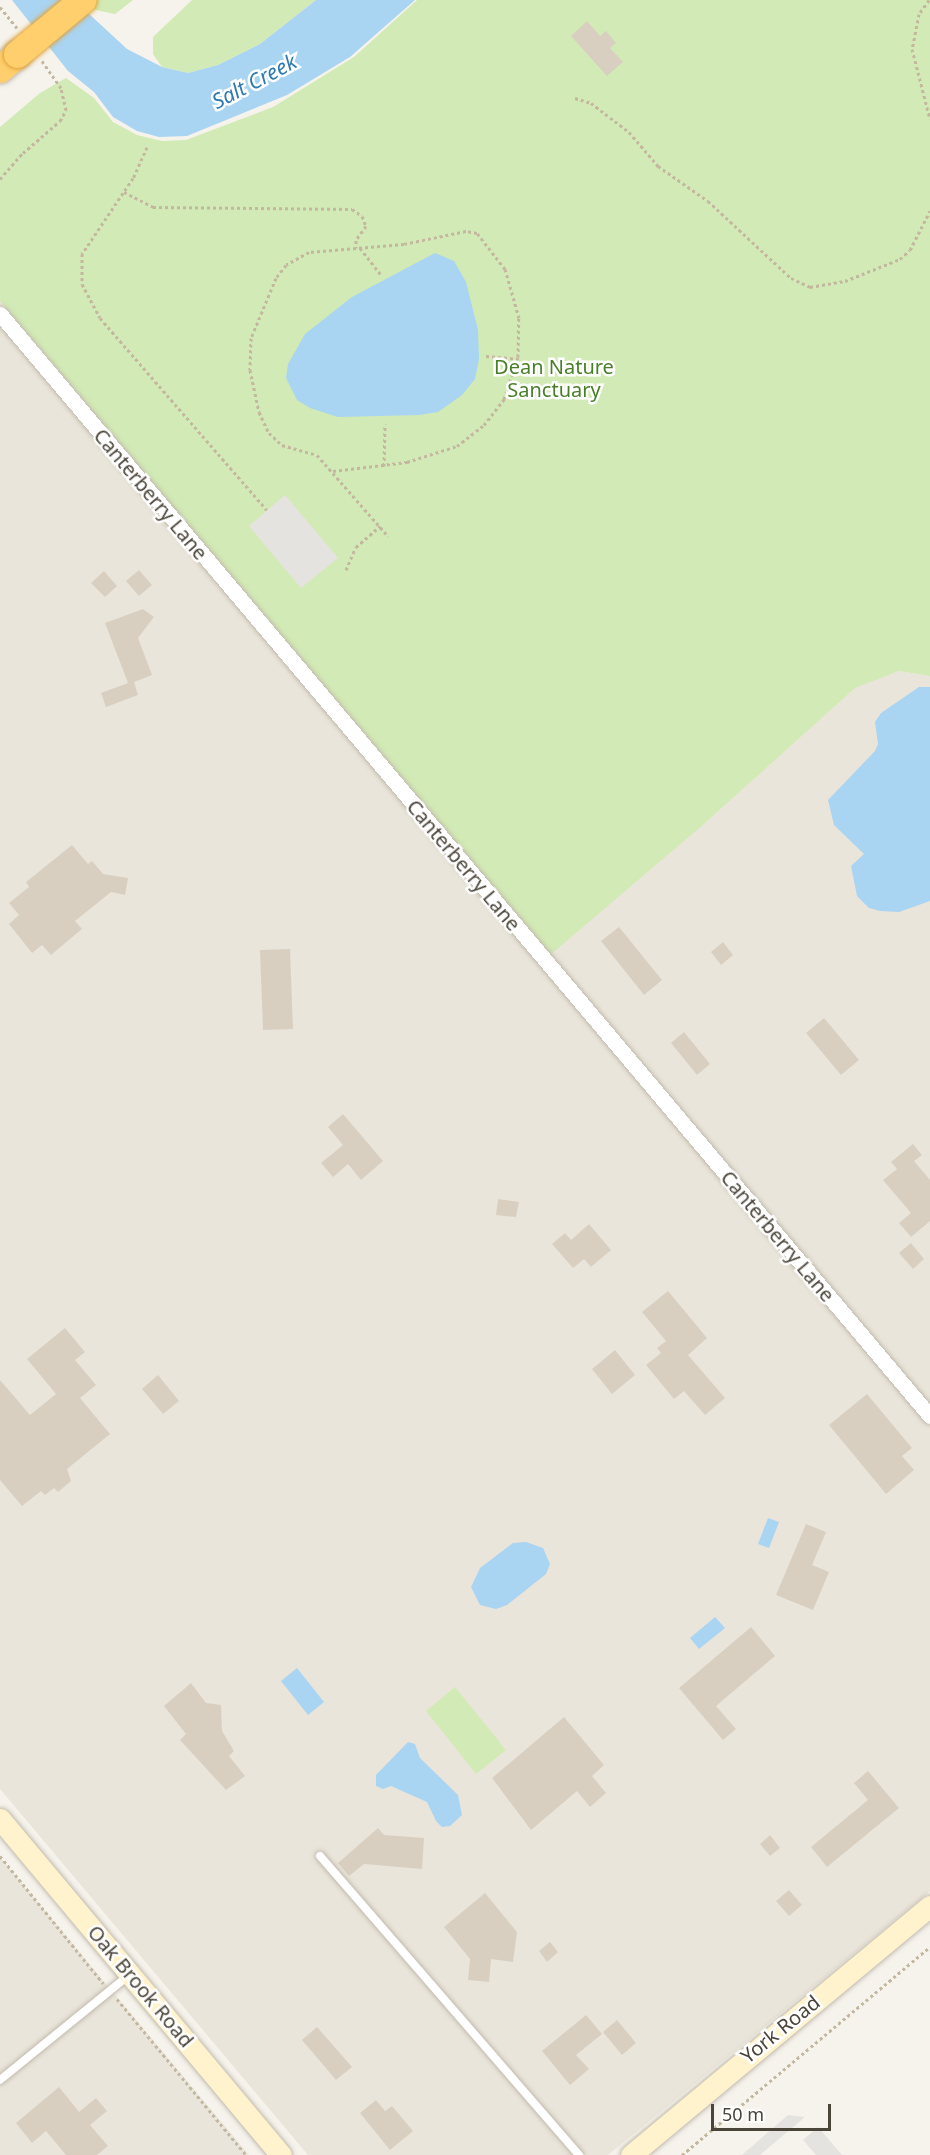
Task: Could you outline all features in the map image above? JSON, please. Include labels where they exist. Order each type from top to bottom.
[{"type":"highway","points":[[18,52],[82,0]]},
{"type":"main road","name":"Oak Brook Road","points":[[0,1819],[132,1973],[280,2155]]},
{"type":"main road","name":"York Road","points":[[631,2155],[930,1906]]},
{"type":"street","name":"Canterberry Lane","points":[[0,314],[930,1416]]},
{"type":"lane","points":[[320,1856],[579,2155]]},
{"type":"lane","points":[[0,2080],[132,1973]]},
{"type":"path","points":[[929,0],[919,14],[912,49],[930,119]]},
{"type":"path","points":[[0,7],[18,52],[61,88],[66,111],[60,122],[23,153],[0,179]]},
{"type":"path","points":[[575,98],[591,103],[621,126],[658,166],[708,201],[783,272],[810,287],[845,282],[900,259],[910,250],[930,211]]},
{"type":"path","points":[[147,147],[123,192],[82,254],[82,284],[100,318],[267,510]]},
{"type":"path","points":[[123,192],[153,207],[352,210],[362,216],[366,226],[357,240],[358,248],[380,274]]},
{"type":"path","points":[[333,471],[384,466],[425,458],[467,440],[504,399],[518,359],[519,318],[508,278],[498,255],[477,233],[466,231],[441,239],[358,248],[320,248],[286,265],[269,292],[249,350],[255,398],[269,433],[282,445],[317,455],[388,536]]},
{"type":"path","points":[[486,356],[518,359]]},
{"type":"path","points":[[384,466],[385,424]]},
{"type":"path","points":[[346,570],[356,547],[380,526]]},
{"type":"path","points":[[0,1856],[246,2155]]},
{"type":"path","points":[[682,2155],[930,1947]]},
{"type":"shaded area","points":[[0,301],[33,344],[705,823],[855,687],[899,671],[930,676],[930,1891],[608,2155],[308,2155],[0,1789]]},
{"type":"shaded area","points":[[285,495],[338,558],[301,588],[249,526]]},
{"type":"shaded area","points":[[0,1857],[249,2155],[0,2155]]},
{"type":"shaded area","points":[[788,2115],[805,2117],[760,2155],[742,2155]]},
{"type":"shaded area","points":[[818,2127],[842,2155],[816,2155],[803,2140]]},
{"type":"green space","points":[[74,0],[133,0],[115,14],[77,6]]},
{"type":"green space","points":[[192,0],[316,0],[260,44],[218,65],[188,73],[162,67],[153,54],[153,37]]},
{"type":"green space","name":"Dean Nature Sanctuary","points":[[417,0],[930,0],[930,676],[899,671],[855,688],[705,823],[549,956],[0,301],[0,127],[40,93],[66,78],[94,98],[113,122],[137,135],[162,141],[186,140],[273,107],[354,57]]},
{"type":"green space","points":[[455,1687],[506,1750],[476,1774],[426,1711]]},
{"type":"water","name":"Salt Creek","points":[[12,0],[74,0],[127,49],[162,67],[188,73],[218,65],[260,44],[316,0],[415,0],[350,57],[287,95],[187,136],[159,137],[137,131],[113,117],[94,92],[68,71]]},
{"type":"water","points":[[435,253],[454,261],[466,282],[478,330],[479,359],[475,379],[462,395],[438,412],[419,415],[338,417],[310,408],[297,400],[286,378],[288,364],[305,334],[352,297]]},
{"type":"water","points":[[919,687],[930,687],[930,901],[899,912],[880,911],[869,908],[857,896],[851,866],[864,854],[834,825],[828,800],[875,751],[878,744],[875,722],[881,713]]},
{"type":"water","points":[[768,1518],[779,1522],[769,1548],[758,1544]]},
{"type":"water","points":[[526,1542],[543,1548],[550,1564],[546,1574],[507,1605],[496,1609],[480,1605],[471,1587],[480,1568],[513,1543]]},
{"type":"water","points":[[715,1617],[725,1628],[699,1649],[690,1638]]},
{"type":"water","points":[[297,1668],[324,1702],[308,1715],[281,1681]]},
{"type":"water","points":[[408,1742],[415,1744],[420,1758],[458,1795],[462,1815],[450,1826],[442,1827],[436,1821],[427,1802],[391,1786],[383,1789],[376,1786],[376,1775]]},
{"type":"building","points":[[587,21],[600,36],[606,31],[616,43],[610,48],[623,62],[607,76],[571,36]]},
{"type":"building","points":[[139,570],[152,585],[139,596],[126,581]]},
{"type":"building","points":[[104,571],[117,586],[105,597],[91,583]]},
{"type":"building","points":[[143,609],[154,617],[138,638],[152,675],[134,682],[138,695],[106,707],[101,693],[128,683],[105,623]]},
{"type":"building","points":[[72,845],[88,864],[92,861],[103,874],[128,878],[125,895],[111,892],[75,921],[82,929],[51,955],[42,945],[32,953],[9,924],[19,915],[9,903],[29,887],[26,882]]},
{"type":"building","points":[[619,927],[662,980],[644,995],[601,941]]},
{"type":"building","points":[[723,942],[733,955],[721,965],[711,952]]},
{"type":"building","points":[[290,949],[293,1029],[263,1030],[260,950]]},
{"type":"building","points":[[824,1018],[859,1060],[841,1075],[806,1033]]},
{"type":"building","points":[[684,1032],[710,1064],[697,1075],[671,1043]]},
{"type":"building","points":[[343,1114],[383,1161],[361,1180],[348,1164],[333,1177],[321,1163],[343,1145],[328,1127]]},
{"type":"building","points":[[913,1144],[922,1155],[914,1161],[930,1180],[930,1221],[911,1237],[899,1223],[911,1213],[883,1180],[897,1169],[891,1162]]},
{"type":"building","points":[[498,1199],[519,1202],[516,1217],[496,1215]]},
{"type":"building","points":[[589,1224],[611,1250],[591,1267],[584,1259],[573,1268],[552,1244],[565,1233],[571,1240]]},
{"type":"building","points":[[911,1243],[924,1259],[913,1269],[899,1253]]},
{"type":"building","points":[[668,1291],[707,1338],[688,1355],[725,1398],[705,1415],[684,1391],[674,1399],[646,1365],[661,1353],[657,1348],[666,1341],[642,1312]]},
{"type":"building","points":[[65,1328],[85,1352],[75,1360],[96,1385],[80,1398],[110,1434],[67,1469],[71,1481],[58,1492],[54,1488],[45,1495],[41,1491],[22,1506],[0,1480],[0,1380],[30,1415],[56,1394],[27,1359]]},
{"type":"building","points":[[615,1350],[635,1375],[612,1394],[592,1369]]},
{"type":"building","points":[[158,1375],[179,1401],[163,1414],[142,1389]]},
{"type":"building","points":[[867,1394],[912,1448],[902,1456],[914,1470],[886,1494],[829,1425]]},
{"type":"building","points":[[806,1524],[826,1532],[812,1565],[829,1572],[813,1610],[776,1595]]},
{"type":"building","points":[[751,1627],[775,1656],[716,1706],[736,1729],[723,1740],[679,1688]]},
{"type":"building","points":[[191,1683],[206,1703],[221,1705],[222,1731],[234,1751],[229,1756],[245,1776],[226,1790],[180,1740],[186,1734],[164,1706]]},
{"type":"building","points":[[564,1717],[604,1765],[592,1776],[606,1793],[590,1807],[577,1791],[531,1830],[492,1778]]},
{"type":"building","points":[[868,1771],[899,1808],[827,1867],[811,1847],[868,1800],[854,1783]]},
{"type":"building","points":[[378,1828],[384,1835],[424,1838],[422,1869],[364,1864],[349,1876],[338,1863]]},
{"type":"building","points":[[770,1835],[780,1848],[770,1856],[760,1844]]},
{"type":"building","points":[[789,1890],[802,1905],[789,1916],[776,1901]]},
{"type":"building","points":[[485,1893],[517,1932],[513,1962],[491,1959],[489,1982],[468,1980],[470,1959],[444,1927]]},
{"type":"building","points":[[550,1942],[558,1952],[547,1962],[539,1951]]},
{"type":"building","points":[[586,2015],[602,2034],[576,2055],[589,2069],[570,2085],[542,2051]]},
{"type":"building","points":[[617,2020],[636,2043],[622,2055],[603,2032]]},
{"type":"building","points":[[317,2027],[352,2067],[336,2080],[302,2040]]},
{"type":"building","points":[[59,2087],[79,2112],[96,2098],[107,2111],[90,2125],[108,2146],[97,2155],[66,2155],[46,2131],[32,2143],[16,2123]]},
{"type":"building","points":[[376,2100],[385,2111],[392,2106],[413,2131],[390,2150],[360,2113]]}]
